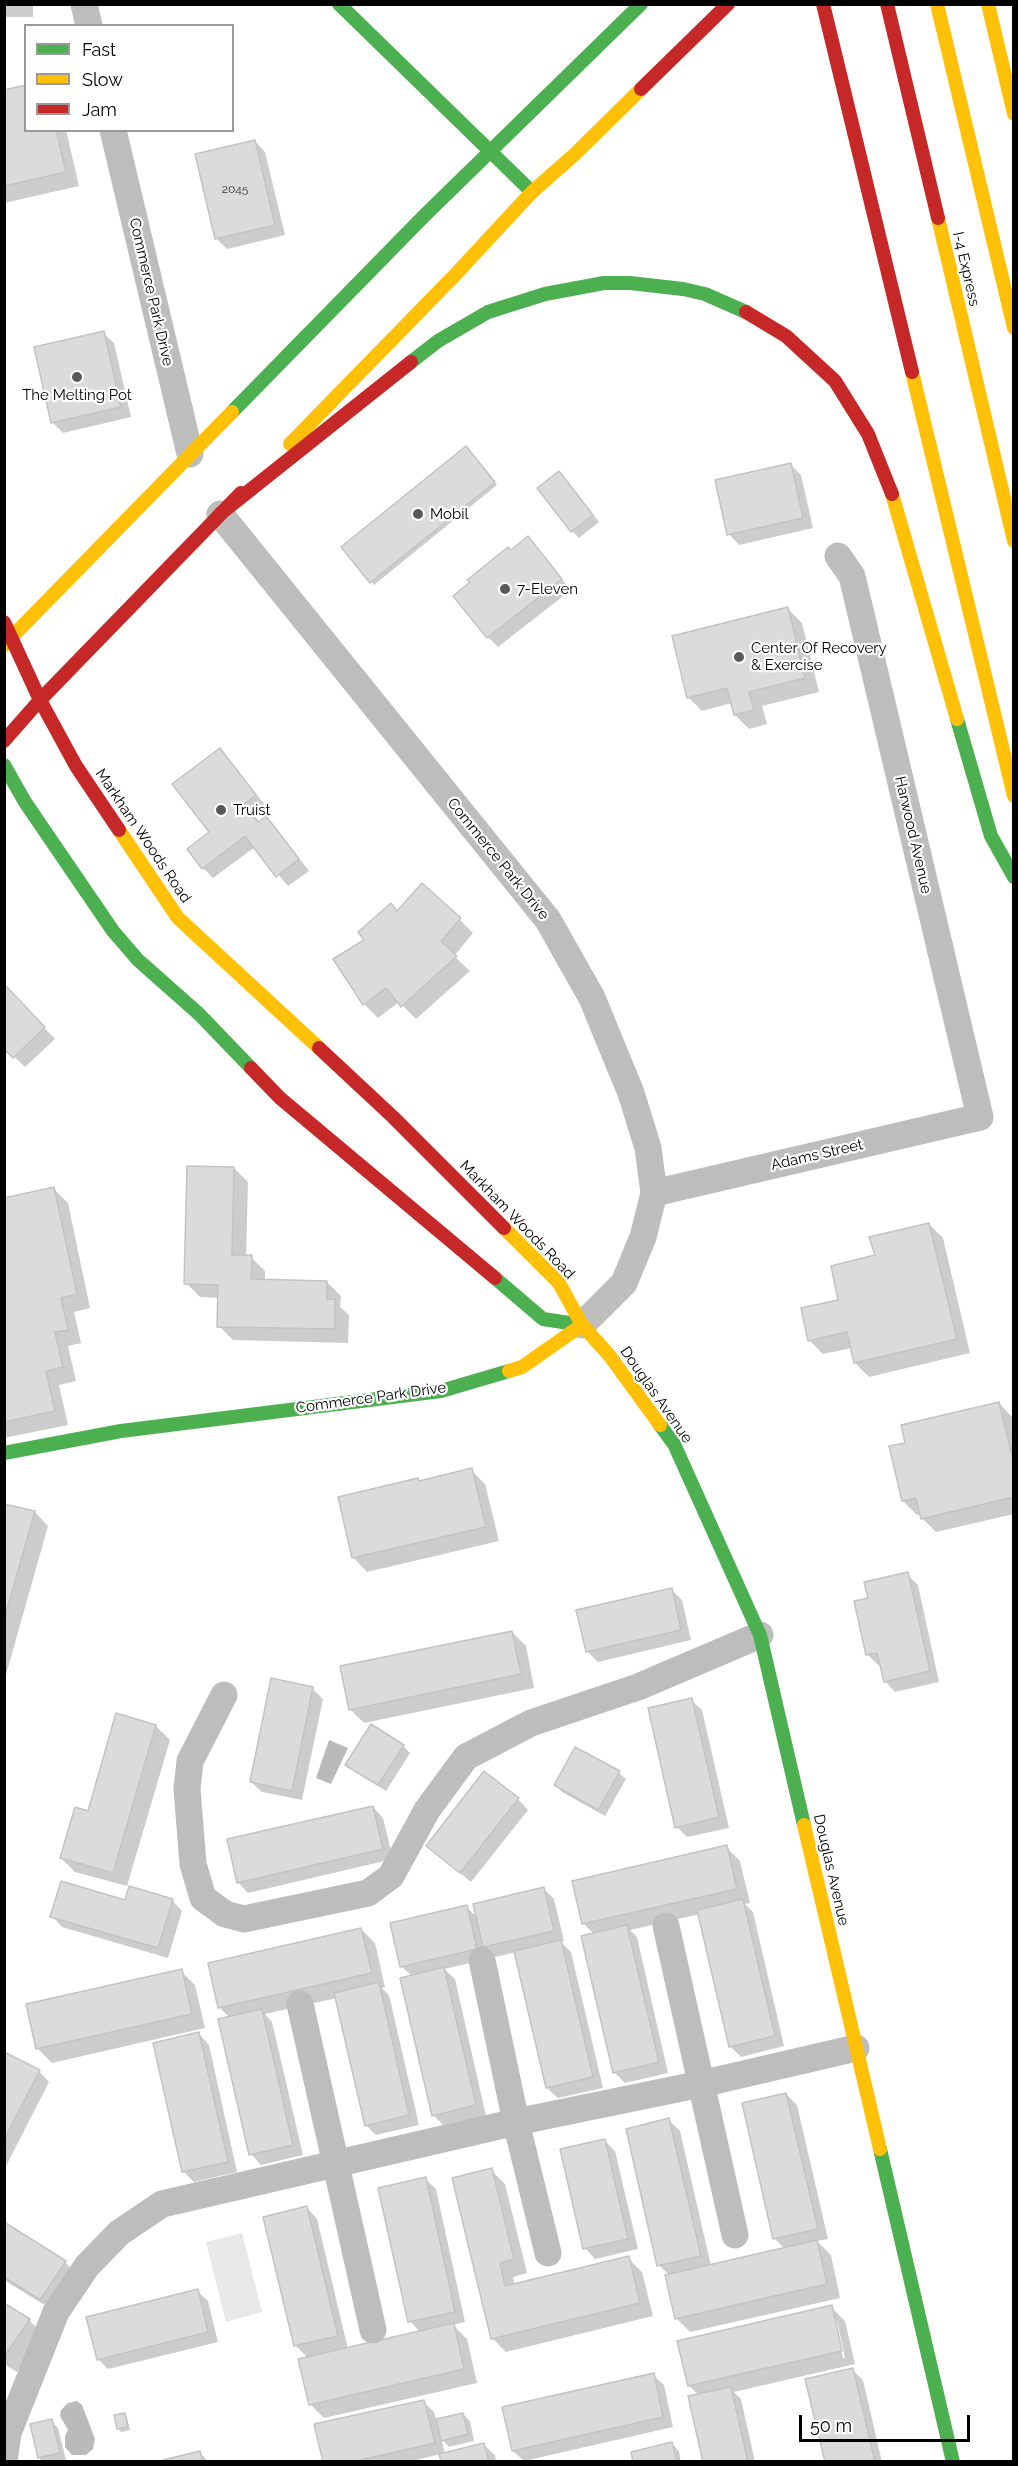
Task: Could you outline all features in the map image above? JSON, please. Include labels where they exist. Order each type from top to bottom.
[{"type":"main road","points":[[339,4],[532,192]]},
{"type":"main road","points":[[8,641],[490,152],[641,4]]},
{"type":"main road","points":[[4,741],[40,700],[454,276],[532,192],[574,155],[728,4]]},
{"type":"main road","points":[[823,4],[1014,796]]},
{"type":"main road","name":"I-4 Express","points":[[887,4],[1014,541]]},
{"type":"main road","points":[[937,4],[1014,328]]},
{"type":"main road","points":[[988,4],[1014,114]]},
{"type":"main road","points":[[220,514],[438,341],[488,312],[545,294],[604,284],[630,283],[683,289],[726,302],[758,318],[786,336],[815,361],[835,381],[868,434],[892,493],[991,836],[1014,878]]},
{"type":"main road","name":"Markham Woods Road","points":[[4,622],[8,641],[76,766],[178,918],[393,1117],[559,1283],[582,1325]]},
{"type":"main road","points":[[4,765],[25,802],[113,931],[138,960],[199,1014],[280,1098],[543,1319],[582,1325]]},
{"type":"main road","name":"Commerce Park Drive","points":[[4,1453],[121,1431],[441,1391],[522,1367],[582,1325]]},
{"type":"main road","name":"Douglas Avenue","points":[[582,1325],[609,1355],[674,1444],[760,1635],[953,2462]]},
{"type":"street","points":[[84,4],[89,24]]},
{"type":"street","name":"Commerce Park Drive","points":[[113,132],[190,454]]},
{"type":"street","name":"Commerce Park Drive","points":[[220,514],[548,920],[592,998],[631,1093],[648,1148],[654,1194],[643,1237],[624,1283],[582,1325]]},
{"type":"street","name":"Harwood Avenue","points":[[838,556],[852,576],[980,1117]]},
{"type":"street","name":"Adams Street","points":[[654,1194],[980,1117]]},
{"type":"street","points":[[224,1695],[190,1761],[187,1789],[189,1821],[193,1864],[203,1898],[225,1914],[244,1918],[368,1893],[391,1876],[427,1810],[466,1757],[531,1723],[638,1687],[760,1635]]},
{"type":"street","points":[[666,1926],[735,2235]]},
{"type":"street","points":[[482,1960],[516,2122],[548,2253]]},
{"type":"street","points":[[300,2004],[373,2330]]},
{"type":"street","points":[[4,2461],[8,2433],[56,2312],[87,2266],[119,2233],[162,2204],[516,2122],[701,2084],[856,2048]]},
{"type":"shaded area","points":[[329,1740],[348,1748],[331,1784],[316,1778]]},
{"type":"shaded area","points":[[242,2233],[262,2312],[226,2322],[206,2242]]},
{"type":"shaded area","points":[[77,2401],[82,2405],[95,2439],[93,2449],[86,2455],[72,2455],[65,2447],[65,2436],[68,2430],[60,2416],[61,2410],[68,2403]]},
{"type":"building","points":[[24,85],[24,132],[56,132],[66,172],[4,186],[4,90]]},
{"type":"building","points":[[255,140],[275,225],[215,239],[195,154]]},
{"type":"building","name":"The Melting Pot","points":[[104,331],[121,407],[51,423],[34,347]]},
{"type":"building","name":"Mobil","points":[[466,446],[495,482],[370,583],[341,547]]},
{"type":"building","points":[[791,463],[803,518],[727,535],[715,480]]},
{"type":"building","points":[[559,471],[593,515],[571,532],[537,488]]},
{"type":"building","name":"7-Eleven","points":[[528,536],[562,579],[487,638],[453,596],[470,582],[467,580],[508,547],[511,550]]},
{"type":"building","name":"Center Of Recovery & Exercise","points":[[788,607],[805,678],[749,692],[754,710],[734,715],[727,688],[687,698],[672,636]]},
{"type":"building","name":"Truist","points":[[220,748],[256,795],[244,804],[258,822],[266,816],[299,859],[276,877],[245,836],[202,869],[187,849],[209,832],[172,784]]},
{"type":"building","points":[[422,883],[461,918],[441,941],[457,956],[401,1007],[386,988],[363,1005],[333,959],[364,940],[358,932],[391,903],[397,911]]},
{"type":"building","points":[[4,984],[45,1027],[13,1058],[4,1049]]},
{"type":"building","points":[[187,1166],[234,1167],[232,1255],[252,1255],[251,1279],[327,1281],[327,1299],[335,1299],[335,1329],[217,1327],[218,1285],[184,1284]]},
{"type":"building","points":[[54,1187],[77,1294],[61,1298],[68,1330],[55,1332],[63,1367],[46,1371],[55,1411],[4,1422],[4,1198]]},
{"type":"building","points":[[929,1223],[957,1339],[854,1363],[847,1332],[808,1341],[801,1308],[838,1300],[831,1266],[875,1255],[869,1237]]},
{"type":"building","points":[[999,1402],[1014,1464],[1014,1497],[921,1519],[916,1498],[902,1501],[889,1446],[905,1443],[901,1425]]},
{"type":"building","points":[[472,1468],[486,1527],[352,1558],[338,1497]]},
{"type":"building","points":[[4,1504],[35,1511],[4,1620]]},
{"type":"building","points":[[908,1572],[930,1671],[884,1682],[877,1653],[866,1655],[854,1601],[868,1598],[864,1582]]},
{"type":"building","points":[[672,1588],[681,1630],[586,1652],[576,1610]]},
{"type":"building","points":[[512,1631],[521,1674],[349,1710],[340,1666]]},
{"type":"building","points":[[271,1678],[313,1687],[292,1791],[250,1782]]},
{"type":"building","points":[[692,1698],[719,1817],[675,1828],[648,1708]]},
{"type":"building","points":[[116,1713],[156,1725],[113,1873],[60,1858],[75,1807],[88,1811]]},
{"type":"building","points":[[371,1724],[404,1745],[378,1785],[345,1765]]},
{"type":"building","points":[[575,1747],[620,1771],[598,1810],[554,1785]]},
{"type":"building","points":[[484,1771],[519,1798],[460,1873],[426,1846]]},
{"type":"building","points":[[373,1806],[383,1849],[237,1883],[227,1839]]},
{"type":"building","points":[[727,1845],[737,1889],[582,1924],[572,1881]]},
{"type":"building","points":[[61,1881],[125,1900],[129,1886],[173,1899],[158,1948],[50,1917]]},
{"type":"building","points":[[544,1887],[554,1931],[483,1947],[473,1904]]},
{"type":"building","points":[[743,1899],[775,2036],[729,2047],[697,1910]]},
{"type":"building","points":[[467,1905],[477,1949],[400,1967],[390,1923]]},
{"type":"building","points":[[627,1925],[659,2062],[613,2073],[581,1936]]},
{"type":"building","points":[[361,1928],[372,1973],[218,2008],[208,1963]]},
{"type":"building","points":[[561,1940],[593,2077],[546,2088],[514,1951]]},
{"type":"building","points":[[444,1967],[476,2105],[432,2116],[400,1978]]},
{"type":"building","points":[[182,1969],[192,2014],[36,2049],[26,2004]]},
{"type":"building","points":[[379,1982],[409,2115],[365,2126],[334,1993]]},
{"type":"building","points":[[262,2009],[293,2145],[249,2155],[218,2019]]},
{"type":"building","points":[[199,2032],[228,2162],[182,2172],[153,2043]]},
{"type":"building","points":[[4,2052],[40,2070],[4,2140]]},
{"type":"building","points":[[786,2093],[818,2229],[773,2239],[742,2103]]},
{"type":"building","points":[[669,2118],[701,2256],[657,2266],[626,2129]]},
{"type":"building","points":[[605,2139],[628,2239],[583,2249],[560,2149]]},
{"type":"building","points":[[492,2168],[514,2259],[500,2263],[505,2286],[629,2256],[640,2303],[491,2339],[452,2178]]},
{"type":"building","points":[[426,2177],[455,2312],[408,2322],[378,2188]]},
{"type":"building","points":[[307,2206],[338,2336],[294,2346],[263,2217]]},
{"type":"building","points":[[4,2222],[66,2261],[40,2300],[4,2277]]},
{"type":"building","points":[[817,2240],[827,2284],[675,2319],[665,2275]]},
{"type":"building","points":[[198,2289],[208,2332],[97,2360],[86,2317]]},
{"type":"building","points":[[4,2303],[30,2319],[4,2357]]},
{"type":"building","points":[[832,2305],[842,2351],[688,2386],[677,2341]]},
{"type":"building","points":[[454,2323],[464,2369],[309,2405],[298,2359]]},
{"type":"building","points":[[853,2368],[875,2462],[825,2462],[805,2379]]},
{"type":"building","points":[[654,2373],[663,2417],[512,2451],[502,2407]]},
{"type":"building","points":[[731,2387],[748,2462],[703,2462],[688,2396]]},
{"type":"building","points":[[424,2400],[435,2443],[352,2462],[323,2462],[314,2424]]},
{"type":"building","points":[[125,2413],[128,2427],[117,2429],[114,2415]]},
{"type":"building","points":[[463,2413],[468,2434],[441,2441],[436,2419]]},
{"type":"building","points":[[52,2419],[60,2453],[38,2458],[30,2424]]},
{"type":"building","points":[[672,2442],[677,2462],[633,2462],[631,2452]]},
{"type":"building","points":[[484,2443],[489,2462],[441,2462],[439,2454]]},
{"type":"building","points":[[200,2451],[203,2462],[155,2462]]},
{"type":"traffic: fast","points":[[339,4],[532,192]]},
{"type":"traffic: fast","points":[[232,412],[424,216],[641,4]]},
{"type":"traffic: fast","points":[[411,362],[438,341],[488,312],[545,294],[604,283],[630,283],[683,289],[705,294],[746,312]]},
{"type":"traffic: fast","points":[[957,719],[991,836],[1014,877]]},
{"type":"traffic: fast","points":[[4,765],[25,802],[113,931],[138,960],[199,1014],[251,1068]]},
{"type":"traffic: fast","points":[[495,1278],[543,1319],[582,1325]]},
{"type":"traffic: fast","points":[[4,1453],[121,1431],[441,1391],[509,1371]]},
{"type":"traffic: fast","points":[[660,1425],[674,1444],[760,1635],[804,1825]]},
{"type":"traffic: fast","points":[[880,2149],[953,2462]]},
{"type":"traffic: slow","points":[[937,4],[1014,328]]},
{"type":"traffic: slow","points":[[988,4],[1014,114]]},
{"type":"traffic: slow","points":[[290,444],[454,276],[532,192],[574,155],[641,89]]},
{"type":"traffic: slow","points":[[938,218],[1014,541]]},
{"type":"traffic: slow","points":[[912,372],[1014,796]]},
{"type":"traffic: slow","points":[[4,645],[232,412]]},
{"type":"traffic: slow","points":[[892,494],[957,719]]},
{"type":"traffic: slow","points":[[119,830],[178,918],[319,1048]]},
{"type":"traffic: slow","points":[[504,1228],[559,1283],[582,1325],[609,1355],[660,1425]]},
{"type":"traffic: slow","points":[[509,1371],[522,1367],[582,1325]]},
{"type":"traffic: slow","points":[[804,1825],[880,2149]]},
{"type":"traffic: jam","points":[[641,89],[728,4]]},
{"type":"traffic: jam","points":[[823,4],[912,372]]},
{"type":"traffic: jam","points":[[887,4],[938,218]]},
{"type":"traffic: jam","points":[[746,312],[786,336],[835,381],[868,434],[892,494]]},
{"type":"traffic: jam","points":[[220,514],[411,362]]},
{"type":"traffic: jam","points":[[4,741],[40,700],[241,493]]},
{"type":"traffic: jam","points":[[4,622],[40,700],[76,766],[119,830]]},
{"type":"traffic: jam","points":[[319,1048],[393,1117],[504,1228]]},
{"type":"traffic: jam","points":[[251,1068],[280,1098],[495,1278]]},
{"type":"place","name":"The Melting Pot","points":[[77,377]]},
{"type":"place","name":"Mobil","points":[[418,514]]},
{"type":"place","name":"7-Eleven","points":[[505,589]]},
{"type":"place","name":"Center Of Recovery & Exercise","points":[[739,657]]},
{"type":"place","name":"Truist","points":[[221,810]]}]
